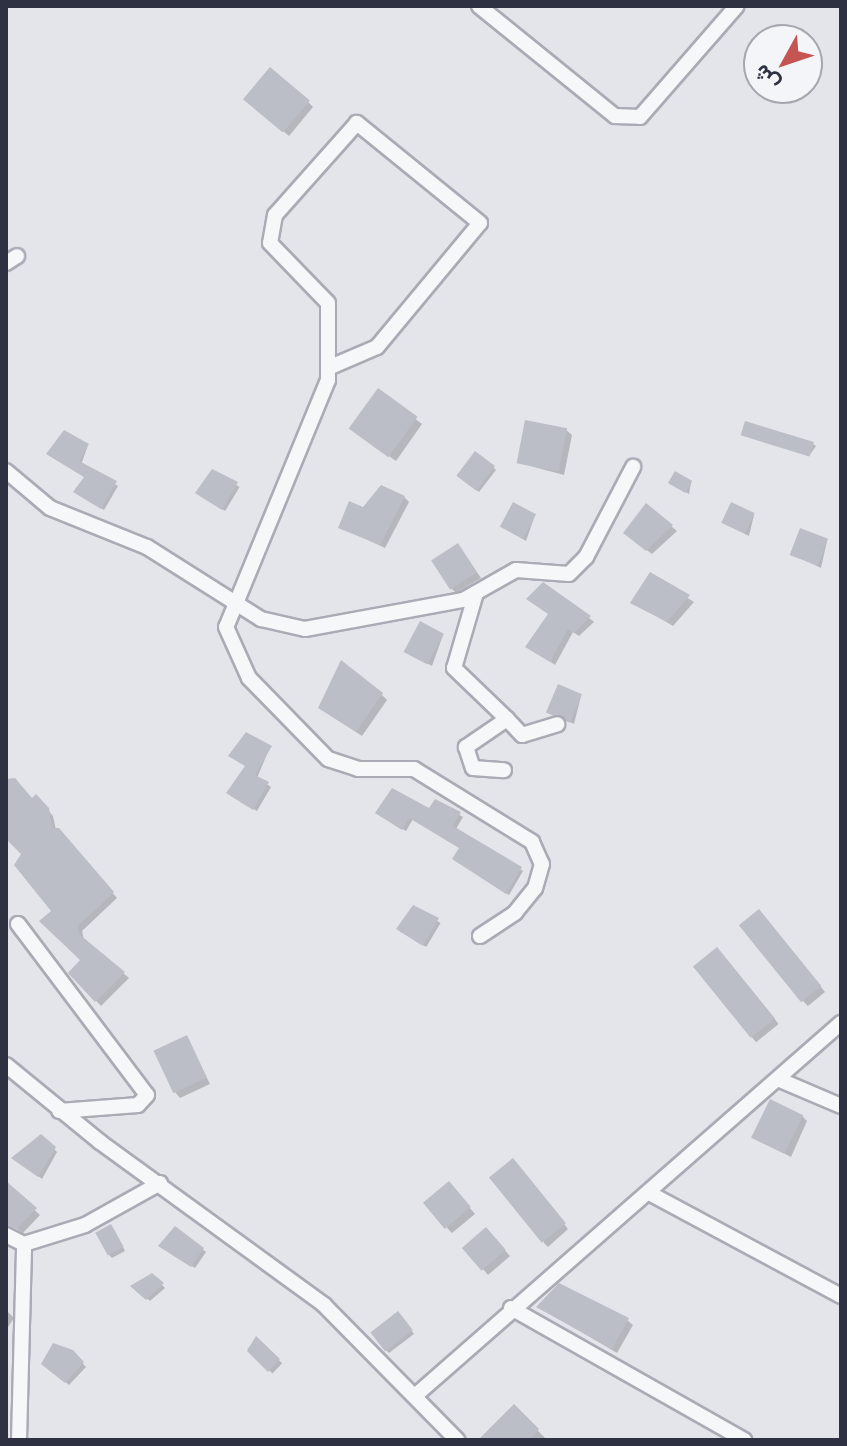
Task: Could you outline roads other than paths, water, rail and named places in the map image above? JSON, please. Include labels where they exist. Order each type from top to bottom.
[{"type":"street","points":[[483,7],[615,116],[640,117],[737,6]]},
{"type":"street","points":[[328,368],[377,347],[480,223],[357,123],[275,215],[270,243],[328,303],[328,368],[328,380],[226,627],[249,678],[312,748],[343,766],[414,769],[437,779],[540,852],[542,869],[525,903],[480,936]]},
{"type":"street","points":[[6,471],[50,508],[147,547],[261,619],[322,628],[476,593],[516,570],[569,574],[586,557],[633,467]]},
{"type":"street","points":[[476,593],[454,668],[522,735],[557,724]]},
{"type":"street","points":[[504,770],[473,768],[466,747],[507,719]]},
{"type":"street","points":[[18,924],[147,1095],[138,1105],[59,1111]]},
{"type":"street","points":[[416,1395],[511,1308],[780,1080],[841,1023]]},
{"type":"street","points":[[6,1065],[59,1111],[324,1305],[457,1440]]},
{"type":"street","points":[[780,1080],[841,1106]]},
{"type":"street","points":[[6,1235],[24,1244],[85,1225],[160,1183]]},
{"type":"street","points":[[649,1193],[841,1296]]},
{"type":"street","points":[[19,1440],[24,1244]]},
{"type":"street","points":[[511,1308],[744,1440]]}]
